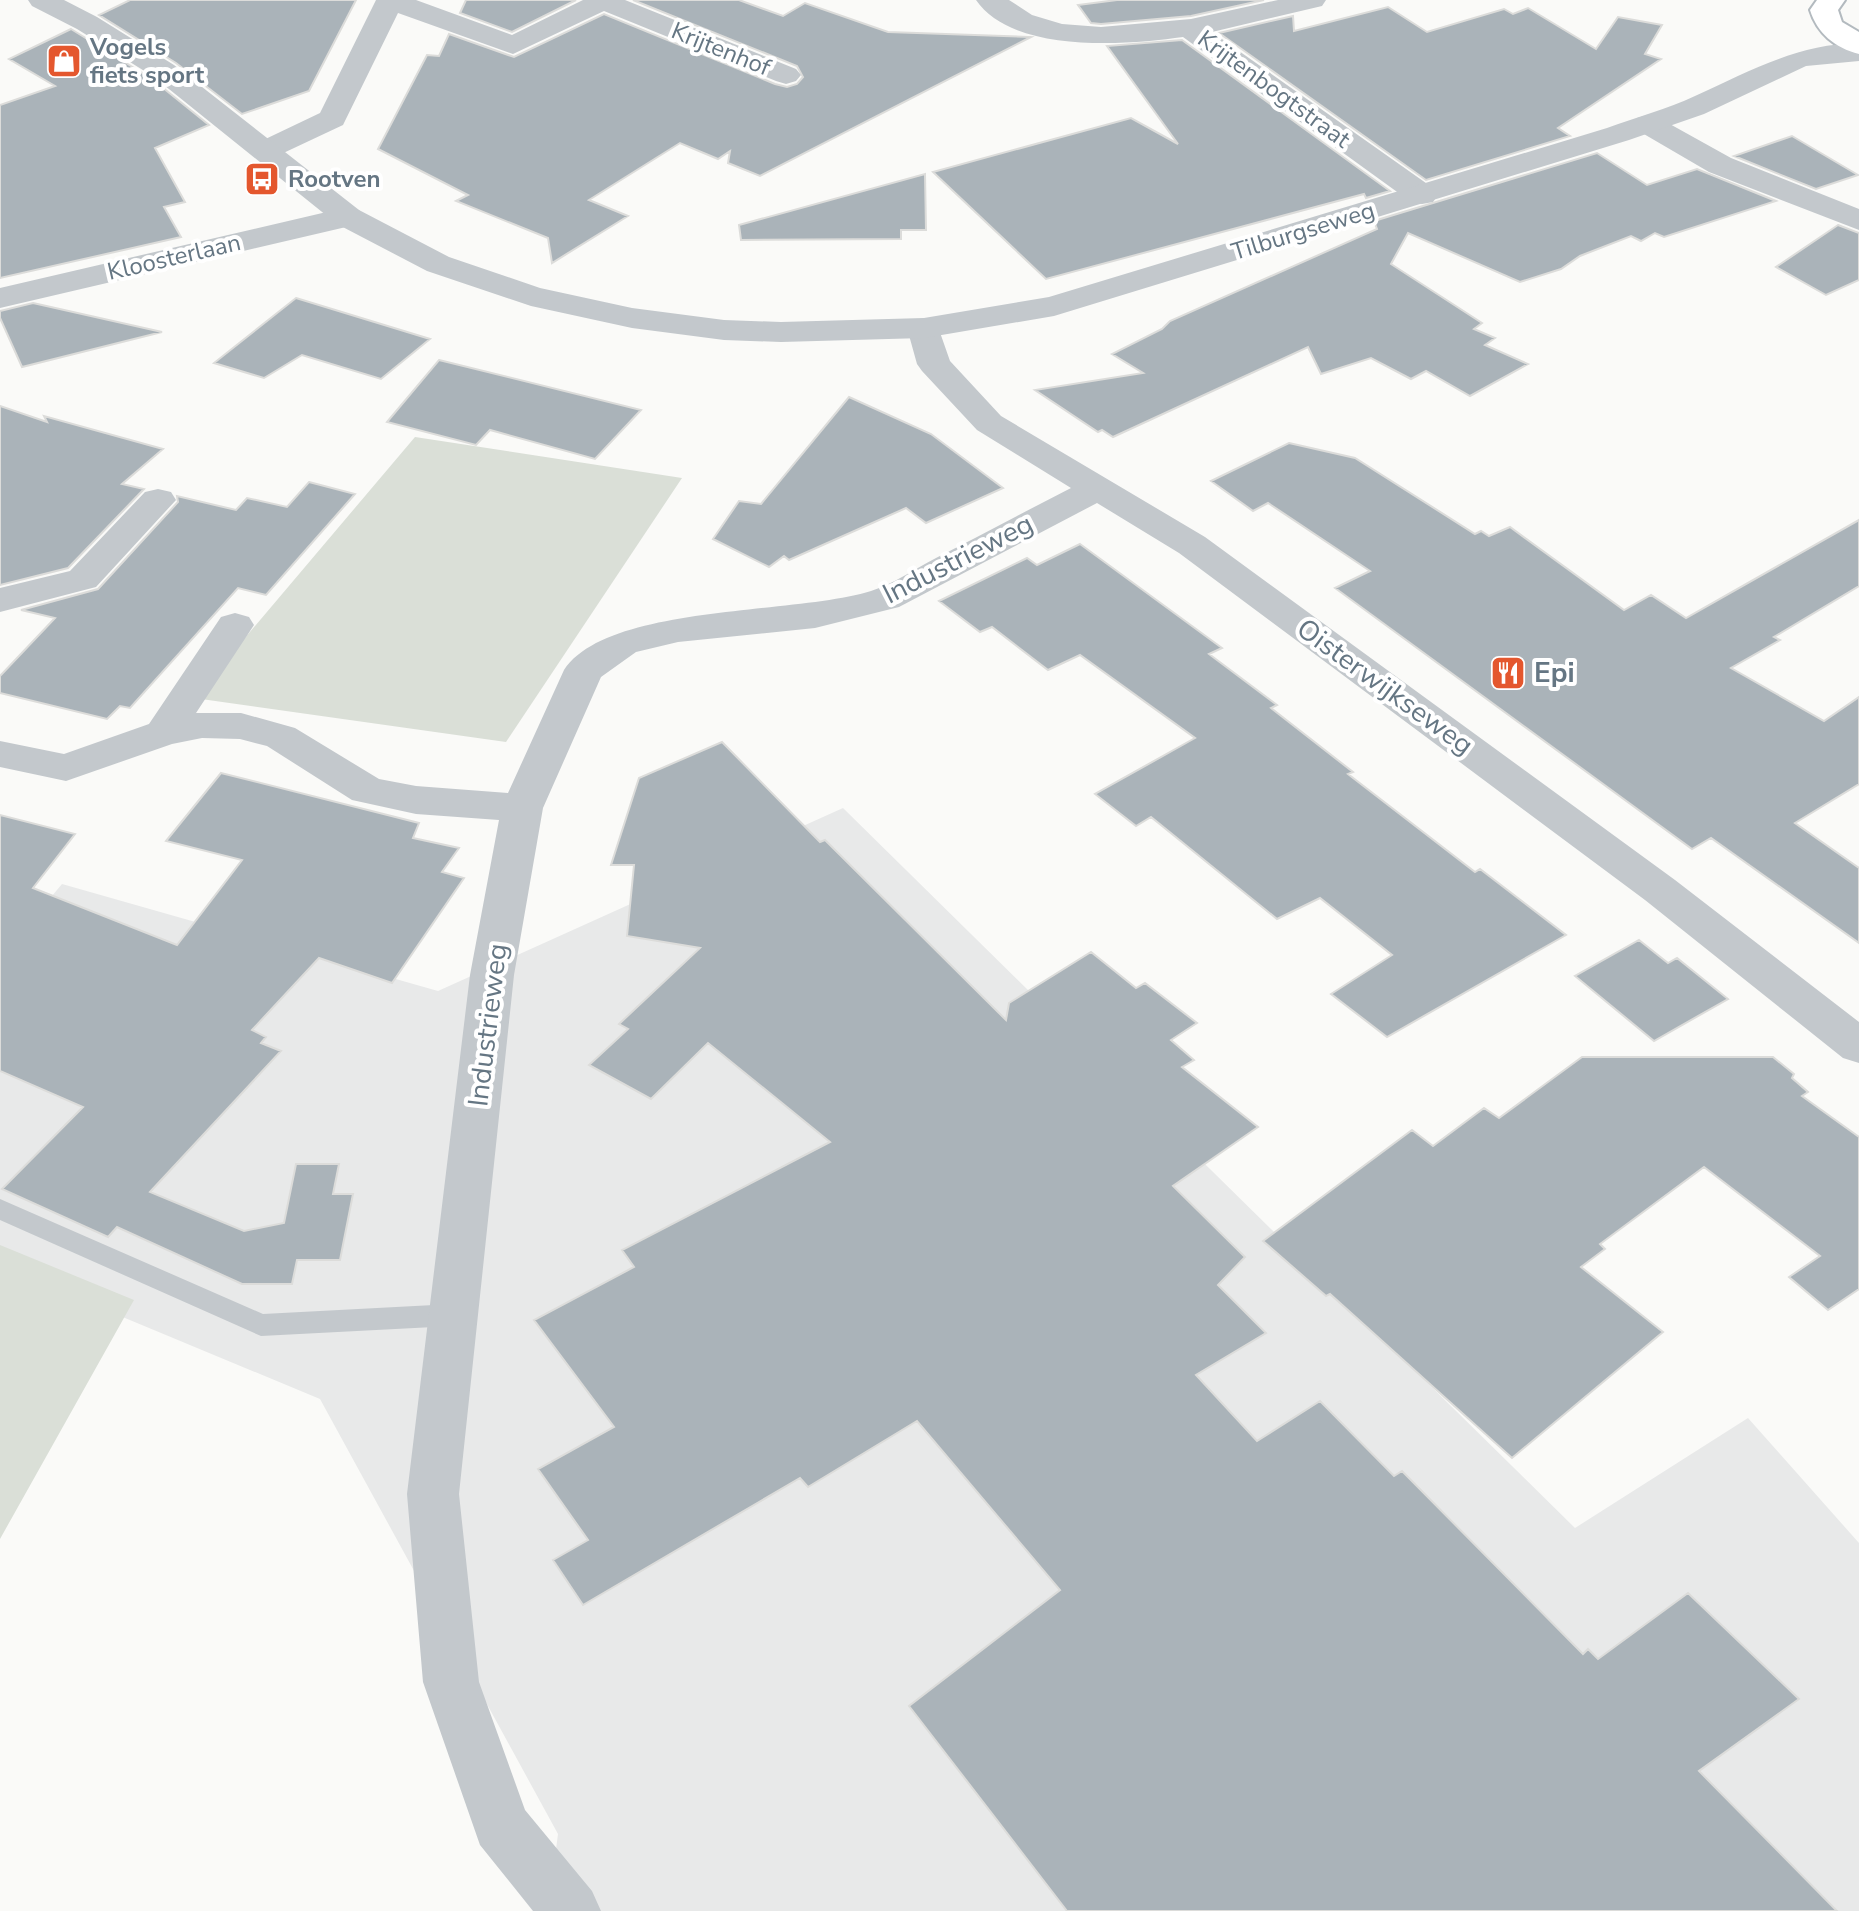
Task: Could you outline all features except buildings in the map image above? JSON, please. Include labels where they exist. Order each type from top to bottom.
[{"type":"main road","points":[[1828,5],[1829,26],[1859,45]]},
{"type":"street","points":[[42,0],[87,23],[164,71],[348,217],[438,264],[531,296],[632,318],[724,330],[767,332],[924,328]]},
{"type":"street","points":[[266,150],[332,119],[390,0]]},
{"type":"street","name":"Krijtenhof","points":[[390,0],[513,45],[603,1],[786,75]]},
{"type":"street","points":[[990,0],[1001,10],[1037,29],[1089,36],[1190,29]]},
{"type":"street","name":"Krijtenbogtstraat","points":[[1190,29],[1312,0]]},
{"type":"street","name":"Tilburgseweg","points":[[1662,118],[1761,47],[1806,30],[1828,5]]},
{"type":"street","name":"Krijtenbogtstraat","points":[[1190,29],[1422,195]]},
{"type":"street","name":"Tilburgseweg","points":[[924,328],[1054,306],[1422,195],[1662,118],[1702,104],[1800,57],[1831,50],[1859,52]]},
{"type":"street","points":[[1662,118],[1720,165],[1859,220]]},
{"type":"street","name":"Kloosterlaan","points":[[0,298],[348,217]]},
{"type":"street","name":"Oisterwijkseweg","points":[[924,328],[934,364],[989,423],[1192,545],[1660,890],[1859,1046]]},
{"type":"street","name":"Industrieweg","points":[[571,1911],[501,1826],[451,1682],[433,1494],[492,975],[522,808],[584,670],[623,643],[678,630],[815,616],[886,599],[1097,489]]},
{"type":"street","points":[[1,598],[83,579],[158,500]]},
{"type":"street","points":[[163,733],[235,625]]},
{"type":"street","points":[[0,754],[66,768],[163,733],[202,725],[241,726],[281,737],[367,790],[416,800],[522,808]]},
{"type":"lane","points":[[0,1209],[261,1325],[453,1315]]},
{"type":"shaded area","points":[[415,437],[682,478],[506,742],[194,698]]},
{"type":"shaded area","points":[[843,808],[1575,1528],[1748,1418],[1859,1543],[1859,1911],[548,1911],[558,1834],[320,1399],[0,1266],[0,958],[62,884],[438,991]]},
{"type":"shaded area","points":[[0,1245],[134,1300],[0,1539]]},
{"type":"place","name":"Vogels fiets sport","points":[[64,61]]},
{"type":"place","name":"Rootven","points":[[262,179]]},
{"type":"place","name":"Epi","points":[[1508,673]]}]
